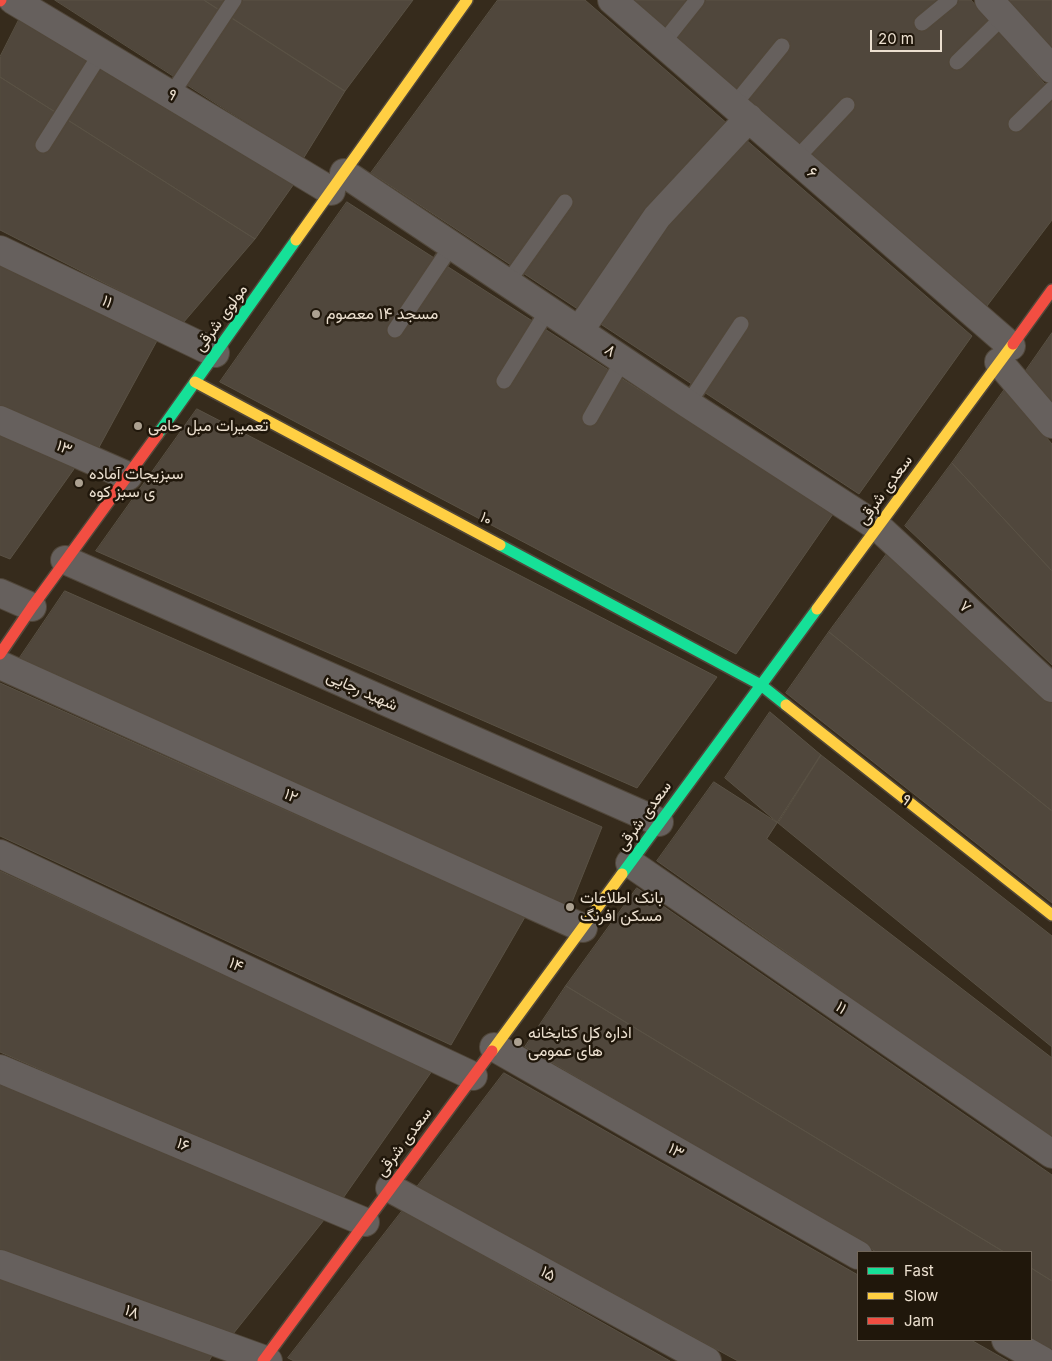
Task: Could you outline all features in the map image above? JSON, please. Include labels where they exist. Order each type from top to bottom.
[{"type":"main road","name":"مولوی شرقی","points":[[0,654],[65,560],[128,476],[467,0]]},
{"type":"main road","name":"سعدی شرقی","points":[[265,1360],[1052,290]]},
{"type":"main road","name":"۱۰","points":[[195,382],[761,685]]},
{"type":"main road","name":"۹","points":[[761,685],[1052,915]]},
{"type":"street","name":"۹","points":[[13,0],[171,95],[337,182]]},
{"type":"street","name":"۶","points":[[625,4],[662,44],[796,159],[1005,354],[1052,424]]},
{"type":"street","points":[[997,8],[1052,69]]},
{"type":"street","points":[[579,331],[657,217],[741,112]]},
{"type":"street","name":"۸","points":[[337,182],[452,245],[688,404],[878,527]]},
{"type":"street","name":"۱۱","points":[[0,250],[215,353]]},
{"type":"street","name":"۱۳","points":[[0,420],[128,476]]},
{"type":"street","name":"۷","points":[[878,527],[1052,688]]},
{"type":"street","name":"شهید رجایی","points":[[65,560],[660,822]]},
{"type":"street","points":[[0,593],[32,607]]},
{"type":"street","name":"۱۲","points":[[0,665],[583,928]]},
{"type":"street","name":"۱۴","points":[[0,854],[473,1076]]},
{"type":"street","name":"۱۱","points":[[630,863],[1052,1154]]},
{"type":"street","name":"۱۳","points":[[494,1047],[857,1254]]},
{"type":"street","name":"۱۶","points":[[0,1069],[365,1222]]},
{"type":"street","name":"۱۵","points":[[390,1188],[707,1361]]},
{"type":"street","name":"۱۸","points":[[0,1264],[265,1360]]},
{"type":"street","points":[[1008,1341],[1043,1361]]},
{"type":"lane","points":[[171,95],[234,0]]},
{"type":"lane","points":[[662,44],[697,0]]},
{"type":"lane","points":[[922,23],[950,0]]},
{"type":"lane","points":[[957,62],[997,8]]},
{"type":"lane","points":[[741,112],[782,46]]},
{"type":"lane","points":[[43,145],[101,53]]},
{"type":"lane","points":[[1016,124],[1052,90]]},
{"type":"lane","points":[[796,159],[847,105]]},
{"type":"lane","points":[[508,282],[565,202]]},
{"type":"lane","points":[[395,330],[452,245]]},
{"type":"lane","points":[[504,381],[548,310]]},
{"type":"lane","points":[[688,404],[741,324]]},
{"type":"lane","points":[[590,418],[623,360]]},
{"type":"building","points":[[55,0],[204,0],[345,91],[303,159]]},
{"type":"building","points":[[204,0],[413,0],[345,91]]},
{"type":"building","points":[[498,0],[585,0],[972,336],[859,494],[371,173]]},
{"type":"building","points":[[633,0],[971,0],[1052,92],[1052,220],[987,306]]},
{"type":"building","points":[[1004,0],[1052,0],[1052,55]]},
{"type":"building","points":[[22,14],[296,181],[255,239],[0,77],[0,57]]},
{"type":"building","points":[[0,77],[255,239],[183,323],[0,230]]},
{"type":"building","points":[[347,202],[833,514],[736,654],[220,382]]},
{"type":"building","points":[[0,266],[159,337],[97,451],[0,406]]},
{"type":"building","points":[[1052,333],[1052,403],[1025,372]]},
{"type":"building","points":[[1005,389],[1052,444],[1052,571],[952,463]]},
{"type":"building","points":[[197,409],[717,677],[637,788],[96,551]]},
{"type":"building","points":[[0,430],[79,462],[10,559],[0,555]]},
{"type":"building","points":[[952,463],[1052,571],[1052,665],[905,526]]},
{"type":"building","points":[[889,551],[1052,703],[1052,811],[829,632]]},
{"type":"building","points":[[65,591],[602,827],[570,907],[19,659]]},
{"type":"building","points":[[829,632],[1052,811],[1052,903],[786,693]]},
{"type":"building","points":[[0,683],[525,917],[451,1045],[0,836]]},
{"type":"building","points":[[770,712],[821,755],[778,823],[725,778]]},
{"type":"building","points":[[821,755],[1052,936],[1052,1058],[767,839]]},
{"type":"building","points":[[714,782],[778,823],[1052,1047],[1052,1140],[657,861]]},
{"type":"building","points":[[0,871],[432,1071],[341,1201],[0,1052]]},
{"type":"building","points":[[637,888],[1052,1175],[1052,1281],[1032,1269],[1032,1251],[1002,1251],[566,986]]},
{"type":"building","points":[[566,986],[1002,1251],[874,1251],[525,1047]]},
{"type":"building","points":[[504,1073],[857,1274],[857,1341],[973,1341],[1008,1361],[738,1361],[417,1187]]},
{"type":"building","points":[[0,1084],[324,1220],[233,1334],[0,1251]]},
{"type":"building","points":[[403,1210],[670,1361],[294,1361],[288,1358]]},
{"type":"building","points":[[1032,1269],[1052,1281],[1052,1355],[1032,1341]]},
{"type":"building","points":[[0,1279],[213,1354],[209,1361],[0,1361]]},
{"type":"traffic: fast","points":[[158,434],[296,240]]},
{"type":"traffic: fast","points":[[500,545],[761,685],[786,705]]},
{"type":"traffic: fast","points":[[622,874],[817,609]]},
{"type":"traffic: slow","points":[[296,240],[467,0]]},
{"type":"traffic: slow","points":[[817,609],[1013,344]]},
{"type":"traffic: slow","points":[[195,382],[500,545]]},
{"type":"traffic: slow","points":[[786,705],[1052,915]]},
{"type":"traffic: slow","points":[[492,1051],[622,874]]},
{"type":"traffic: jam","points":[[1013,344],[1052,290]]},
{"type":"traffic: jam","points":[[0,654],[158,434]]},
{"type":"traffic: jam","points":[[263,1361],[492,1051]]},
{"type":"place","name":"مسجد ۱۴ معصوم","points":[[316,314]]},
{"type":"place","name":"تعمیرات مبل حامی","points":[[138,426]]},
{"type":"place","name":"سبزیجات آماده ی سبز کوه","points":[[79,483]]},
{"type":"place","name":"بانک اطلاعات مسکن افرنگ","points":[[570,907]]},
{"type":"place","name":"اداره کل کتابخانه های عمومی","points":[[518,1042]]}]
